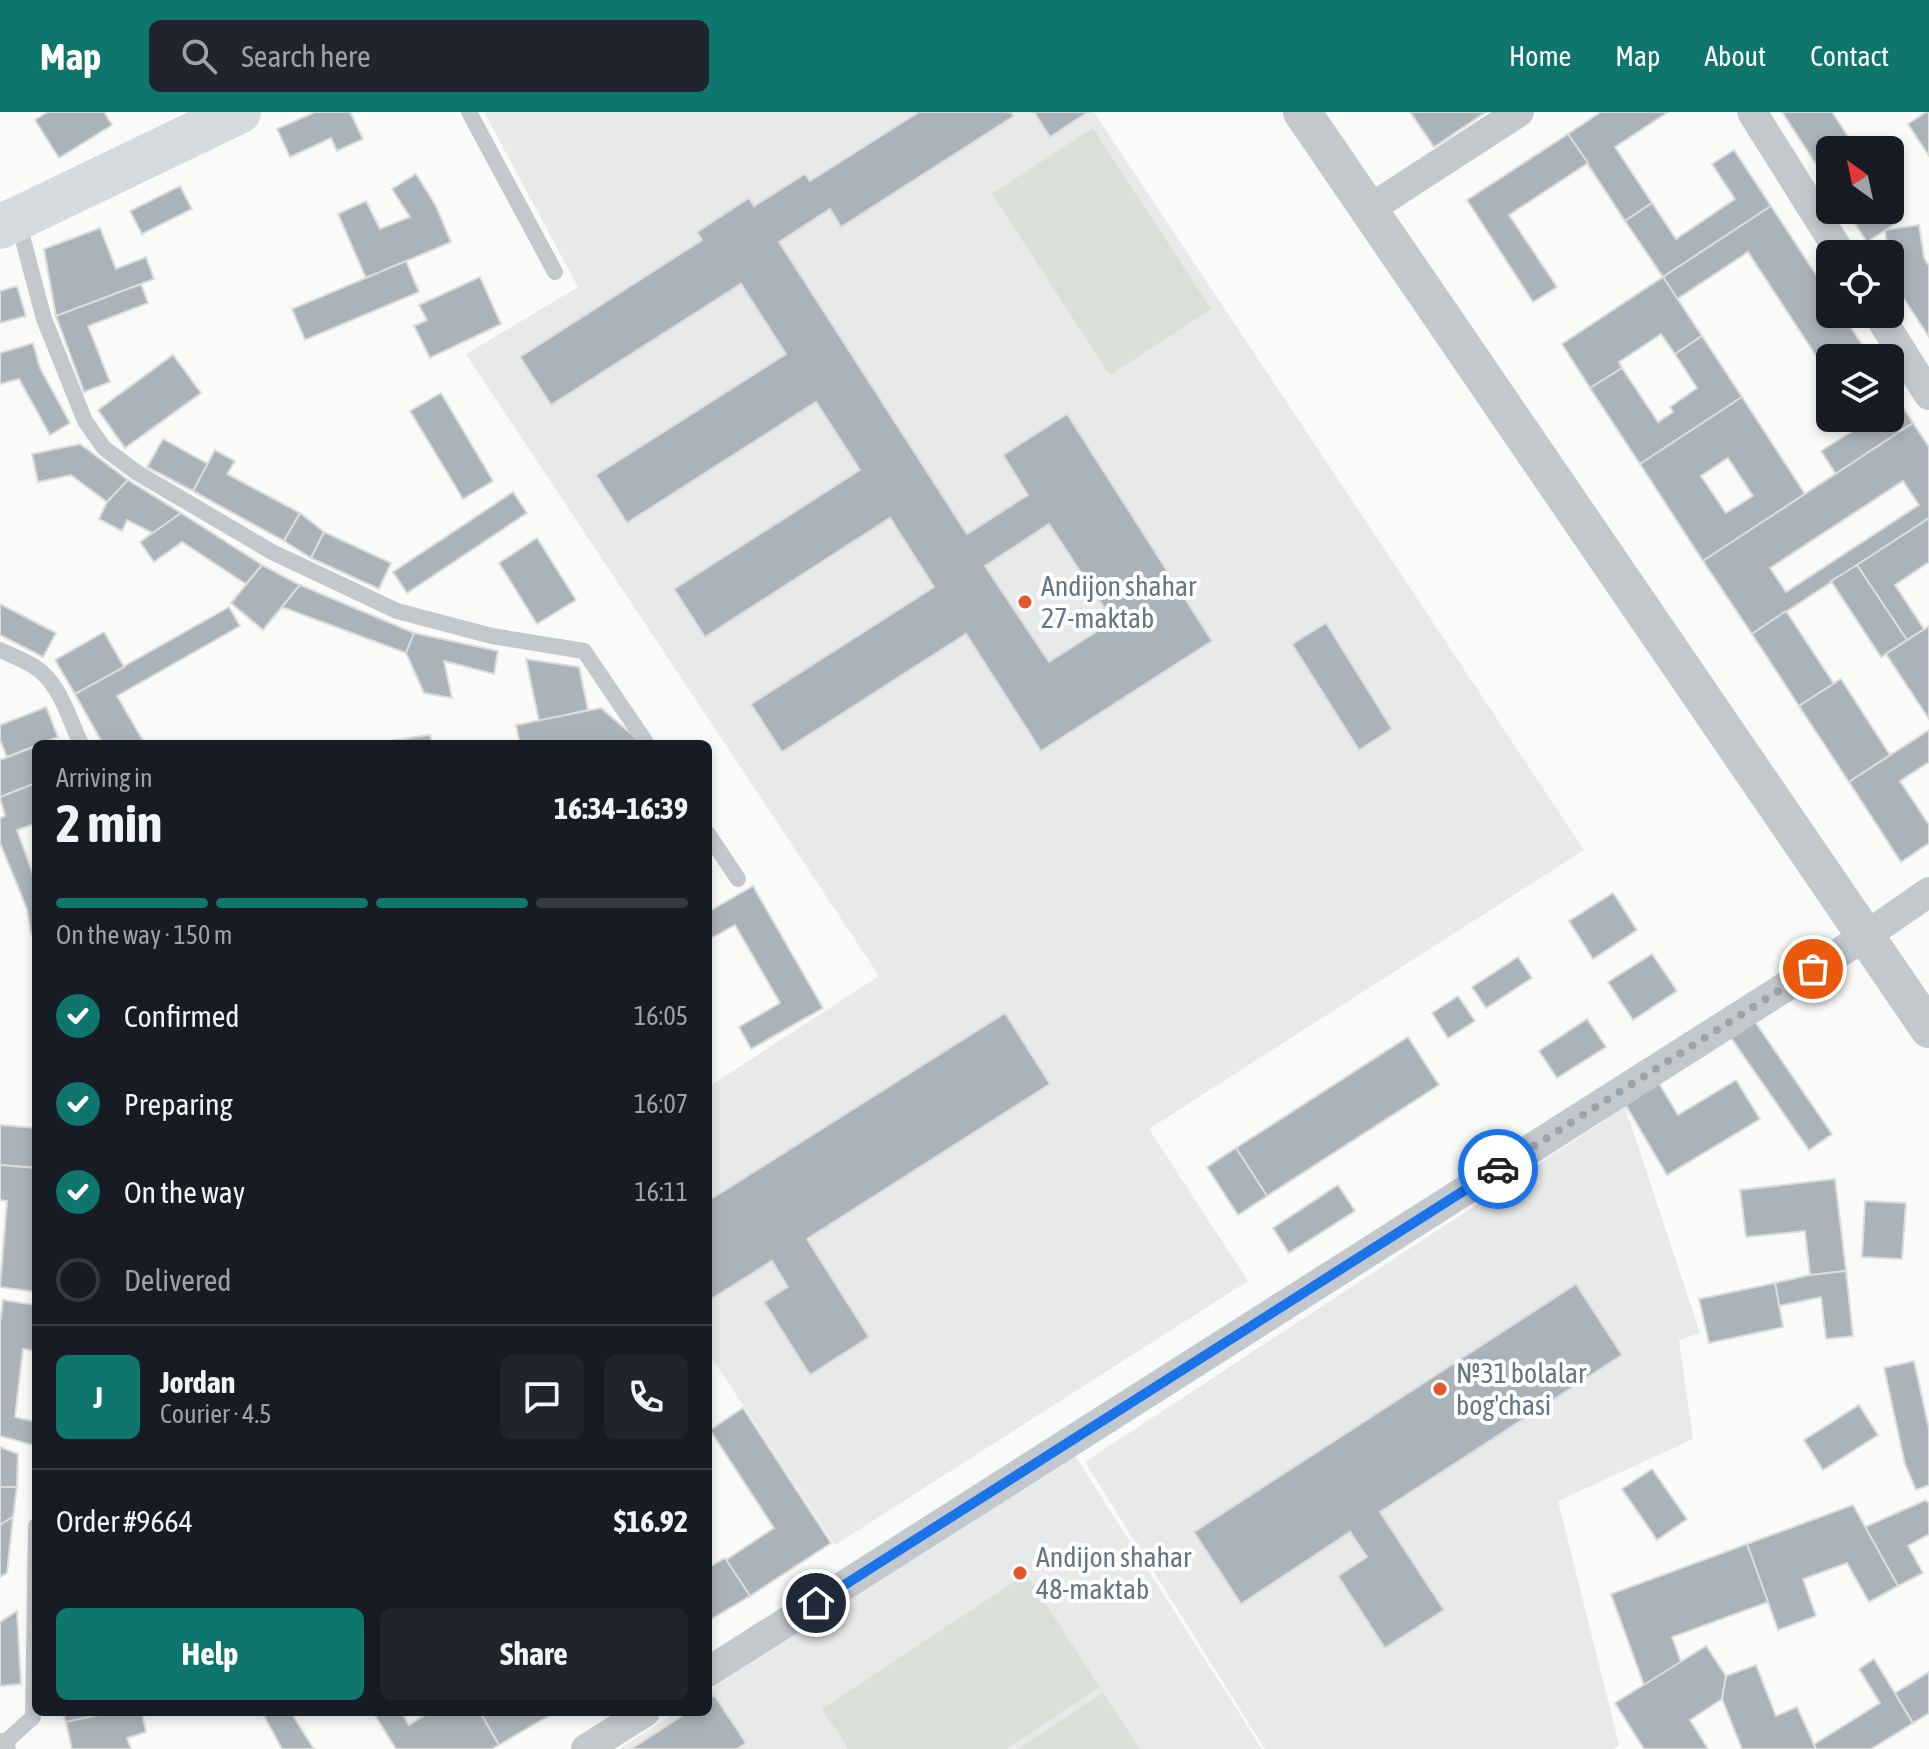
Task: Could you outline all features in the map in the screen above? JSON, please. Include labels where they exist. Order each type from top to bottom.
[{"type":"main road","points":[[9,224],[239,112]]},
{"type":"street","points":[[1302,112],[1929,1029]]},
{"type":"street","points":[[1368,210],[1519,112]]},
{"type":"street","points":[[1752,112],[1832,240]]},
{"type":"street","points":[[1887,328],[1929,395]]},
{"type":"street","points":[[712,1669],[1867,935],[1929,892]]},
{"type":"street","points":[[586,1749],[639,1716]]},
{"type":"lane","points":[[469,112],[555,272]]},
{"type":"lane","points":[[9,224],[85,421],[104,448],[136,472],[272,552],[397,611],[492,636],[584,651],[644,740]]},
{"type":"lane","points":[[0,650],[35,667],[47,677],[79,740]]},
{"type":"lane","points":[[712,840],[738,879]]},
{"type":"lane","points":[[0,1748],[33,1716]]},
{"type":"shaded area","name":"Andijon shahar 27-maktab","points":[[484,112],[1094,112],[1584,850],[1149,1129],[1248,1281],[835,1545],[712,1358],[712,1084],[879,976],[466,354],[578,287]]},
{"type":"shaded area","points":[[1093,128],[1211,309],[1110,375],[992,194]]},
{"type":"shaded area","name":"№31 bolalar bog'chasi","points":[[1625,1107],[1700,1333],[1679,1340],[1693,1439],[1558,1501],[1619,1745],[1613,1749],[1265,1749],[1085,1462]]},
{"type":"shaded area","name":"Andijon shahar 48-maktab","points":[[1074,1454],[1262,1749],[619,1749],[670,1716],[712,1716],[712,1688]]},
{"type":"shaded area","points":[[1026,1574],[1100,1687],[1006,1749],[849,1749],[822,1709]]},
{"type":"shaded area","points":[[1103,1693],[1140,1749],[1018,1749]]},
{"type":"building","points":[[47,112],[104,112],[112,125],[59,158],[35,120]]},
{"type":"building","points":[[315,112],[350,112],[363,139],[337,151],[331,138],[290,157],[277,129]]},
{"type":"building","points":[[919,112],[1011,112],[1014,116],[841,227],[830,209],[779,242],[967,534],[1028,495],[1003,455],[1067,414],[1212,641],[1041,751],[966,634],[782,752],[751,704],[934,587],[890,518],[705,637],[674,589],[860,470],[816,402],[627,523],[596,475],[786,354],[741,284],[551,405],[520,357],[702,240],[697,232],[749,198],[754,206],[805,174],[810,181]],"holes":[[[1049,524],[1113,621],[1049,662],[985,566]]]},
{"type":"building","points":[[1034,112],[1088,112],[1050,137]]},
{"type":"building","points":[[1410,112],[1486,112],[1434,147]]},
{"type":"building","points":[[1601,112],[1668,112],[1615,147],[1652,203],[1625,221],[1568,134]]},
{"type":"building","points":[[1782,112],[1832,112],[1848,136],[1816,136],[1816,164]]},
{"type":"building","points":[[1929,112],[1929,156],[1908,124]]},
{"type":"building","points":[[1568,134],[1588,163],[1509,215],[1557,287],[1533,302],[1467,200]]},
{"type":"building","points":[[1734,150],[1771,206],[1663,277],[1625,221],[1652,203],[1676,239],[1735,199],[1712,164]]},
{"type":"building","points":[[416,174],[436,206],[451,242],[366,278],[338,214],[366,201],[380,229],[410,217],[392,189]]},
{"type":"building","points":[[180,186],[192,209],[142,234],[130,211]]},
{"type":"building","points":[[1771,206],[1816,275],[1816,328],[1851,328],[1862,344],[1816,344],[1816,356],[1748,252],[1677,299],[1663,277]]},
{"type":"building","points":[[1855,224],[1894,224],[1870,240],[1866,240]]},
{"type":"building","points":[[1919,225],[1924,258],[1929,266],[1929,337],[1904,299],[1904,240],[1886,240],[1885,230]]},
{"type":"building","points":[[100,228],[116,269],[146,257],[154,279],[56,316],[44,249]]},
{"type":"building","points":[[406,261],[419,292],[305,340],[292,309]]},
{"type":"building","points":[[480,277],[501,324],[430,358],[414,326],[427,320],[419,305]]},
{"type":"building","points":[[1663,277],[1702,336],[1675,354],[1661,334],[1619,362],[1622,368],[1590,388],[1562,344]]},
{"type":"building","points":[[141,284],[148,303],[88,326],[110,382],[84,392],[56,316]]},
{"type":"building","points":[[17,286],[26,316],[0,323],[0,291]]},
{"type":"building","points":[[1702,336],[1742,397],[1640,464],[1590,388],[1622,368],[1658,422],[1673,412],[1670,407],[1697,388],[1675,354]]},
{"type":"building","points":[[33,343],[40,368],[70,423],[50,435],[19,379],[0,384],[0,353]]},
{"type":"building","points":[[173,355],[201,393],[125,448],[98,410]]},
{"type":"building","points":[[441,393],[493,481],[463,499],[410,411]]},
{"type":"building","points":[[1742,397],[1805,494],[1703,561],[1640,464]],"holes":[[[1728,458],[1753,496],[1726,513],[1701,476]]]},
{"type":"building","points":[[1904,409],[1913,423],[1904,429]]},
{"type":"building","points":[[1913,423],[1929,447],[1929,518],[1752,634],[1703,561],[1899,432],[1904,432]],"holes":[[[1903,481],[1919,505],[1786,592],[1770,568]]]},
{"type":"building","points":[[1851,432],[1899,432],[1836,474],[1821,451]]},
{"type":"building","points":[[163,439],[208,464],[193,491],[147,467]]},
{"type":"building","points":[[80,444],[128,480],[107,502],[71,475],[38,482],[32,454]]},
{"type":"building","points":[[215,450],[235,461],[227,474],[300,513],[284,541],[193,491]]},
{"type":"building","points":[[128,480],[181,513],[153,533],[127,520],[122,531],[99,519],[107,502]]},
{"type":"building","points":[[513,492],[527,513],[407,593],[393,572]]},
{"type":"building","points":[[181,513],[262,565],[246,584],[182,542],[154,562],[140,542]]},
{"type":"building","points":[[300,513],[324,532],[311,558],[284,541]]},
{"type":"building","points":[[1929,518],[1929,562],[1895,585],[1924,629],[1907,640],[1857,565]]},
{"type":"building","points":[[324,532],[391,563],[379,589],[311,558]]},
{"type":"building","points":[[537,538],[576,600],[537,624],[499,563]]},
{"type":"building","points":[[262,565],[300,585],[263,630],[231,603]]},
{"type":"building","points":[[1857,565],[1907,640],[1881,657],[1831,581]]},
{"type":"building","points":[[300,585],[414,633],[406,653],[282,607]]},
{"type":"building","points":[[0,604],[56,633],[43,657],[0,635]]},
{"type":"building","points":[[229,607],[240,626],[117,696],[143,740],[101,740],[75,694]]},
{"type":"building","points":[[1786,611],[1834,684],[1799,706],[1752,634]]},
{"type":"building","points":[[1326,623],[1392,729],[1359,750],[1292,644]]},
{"type":"building","points":[[1929,626],[1929,719],[1886,654]]},
{"type":"building","points":[[104,632],[124,667],[75,694],[55,660]]},
{"type":"building","points":[[414,633],[498,651],[494,674],[444,661],[452,698],[424,693],[406,653]]},
{"type":"building","points":[[526,659],[579,667],[588,710],[539,721]]},
{"type":"building","points":[[1841,679],[1890,755],[1849,782],[1799,706]]},
{"type":"building","points":[[46,707],[58,737],[32,740],[32,747],[7,757],[0,740],[0,725]]},
{"type":"building","points":[[601,708],[638,740],[519,740],[516,725]]},
{"type":"building","points":[[1929,730],[1929,762],[1900,781],[1929,825],[1929,843],[1901,862],[1849,782]]},
{"type":"building","points":[[430,735],[431,740],[396,740]]},
{"type":"building","points":[[32,748],[32,785],[0,797],[0,760]]},
{"type":"building","points":[[32,785],[32,824],[17,830],[32,872],[32,934],[27,909],[0,843],[0,818],[5,816],[0,797]]},
{"type":"building","points":[[753,886],[823,1008],[751,1049],[739,1027],[780,1003],[735,925],[712,938],[712,910]]},
{"type":"building","points":[[1613,893],[1637,930],[1593,959],[1569,921]]},
{"type":"building","points":[[1652,954],[1677,991],[1633,1020],[1608,982]]},
{"type":"building","points":[[1518,957],[1532,978],[1486,1008],[1472,987]]},
{"type":"building","points":[[1458,996],[1475,1021],[1448,1038],[1432,1013]]},
{"type":"building","points":[[1005,1013],[1050,1084],[807,1239],[869,1337],[810,1375],[764,1302],[788,1287],[772,1261],[712,1298],[712,1198]]},
{"type":"building","points":[[1751,1016],[1832,1134],[1809,1150],[1727,1032]]},
{"type":"building","points":[[1587,1019],[1606,1047],[1557,1078],[1539,1051]]},
{"type":"building","points":[[1408,1037],[1439,1085],[1267,1196],[1236,1148]]},
{"type":"building","points":[[1655,1077],[1678,1115],[1736,1080],[1760,1119],[1667,1175],[1621,1097]]},
{"type":"building","points":[[0,1125],[32,1128],[32,1168],[0,1165]]},
{"type":"building","points":[[1236,1148],[1267,1196],[1238,1215],[1207,1167]]},
{"type":"building","points":[[0,1165],[32,1168],[32,1291],[0,1287],[7,1201],[0,1200]]},
{"type":"building","points":[[1835,1179],[1846,1271],[1810,1275],[1805,1231],[1746,1237],[1740,1190]]},
{"type":"building","points":[[1338,1185],[1355,1211],[1289,1253],[1273,1228]]},
{"type":"building","points":[[1865,1201],[1906,1203],[1902,1259],[1862,1257]]},
{"type":"building","points":[[1846,1271],[1853,1336],[1826,1339],[1821,1297],[1779,1306],[1775,1283]]},
{"type":"building","points":[[1775,1283],[1783,1327],[1709,1343],[1699,1299]]},
{"type":"building","points":[[1576,1284],[1622,1355],[1380,1512],[1444,1610],[1385,1648],[1338,1576],[1367,1557],[1350,1532],[1241,1604],[1194,1532]]},
{"type":"building","points":[[3,1300],[32,1304],[32,1350],[23,1349],[15,1417],[32,1421],[32,1445],[0,1436],[0,1323]]},
{"type":"building","points":[[1914,1361],[1929,1429],[1929,1485],[1916,1490],[1905,1464],[1884,1368]]},
{"type":"building","points":[[1859,1405],[1878,1435],[1823,1470],[1804,1440]]},
{"type":"building","points":[[743,1408],[831,1543],[750,1596],[726,1560],[774,1528],[712,1429]]},
{"type":"building","points":[[0,1447],[18,1454],[17,1487],[0,1487]]},
{"type":"building","points":[[1652,1469],[1687,1519],[1657,1540],[1622,1489]]},
{"type":"building","points":[[0,1487],[17,1487],[13,1517],[0,1525]]},
{"type":"building","points":[[1926,1500],[1929,1504],[1929,1534],[1908,1546],[1923,1573],[1898,1586],[1865,1527]]},
{"type":"building","points":[[1853,1505],[1898,1586],[1869,1602],[1847,1563],[1803,1579],[1816,1616],[1778,1630],[1747,1544]]},
{"type":"building","points":[[13,1517],[7,1573],[0,1577],[0,1525]]},
{"type":"building","points":[[1747,1544],[1768,1602],[1672,1637],[1681,1662],[1644,1685],[1611,1594]]},
{"type":"building","points":[[725,1558],[750,1596],[712,1619],[712,1566]]},
{"type":"building","points":[[17,1611],[21,1684],[0,1686],[0,1622]]},
{"type":"building","points":[[1706,1646],[1726,1676],[1722,1699],[1690,1720],[1708,1749],[1644,1749],[1615,1703]]},
{"type":"building","points":[[1874,1659],[1913,1723],[1871,1749],[1816,1749],[1813,1745],[1880,1703],[1859,1669]]},
{"type":"building","points":[[1756,1665],[1776,1716],[1797,1707],[1816,1749],[1742,1749],[1722,1699],[1726,1676]]},
{"type":"building","points":[[1929,1672],[1929,1713],[1913,1723],[1895,1693]]},
{"type":"building","points":[[714,1695],[746,1743],[737,1749],[631,1749],[682,1716],[712,1716]]},
{"type":"building","points":[[64,1716],[94,1716],[66,1722]]},
{"type":"building","points":[[94,1716],[143,1716],[146,1732],[127,1738],[131,1749],[72,1749],[66,1722]]},
{"type":"building","points":[[264,1716],[293,1716],[314,1749],[282,1749]]},
{"type":"building","points":[[375,1716],[403,1716],[409,1725],[424,1716],[482,1716],[499,1745],[492,1749],[396,1749]]},
{"type":"building","points":[[482,1716],[548,1716],[499,1745]]},
{"type":"way so far","points":[[1498,1169],[1813,969]]},
{"type":"place","name":"Andijon shahar 27-maktab","points":[[1025,602]]},
{"type":"place","name":"№31 bolalar bog'chasi","points":[[1440,1389]]},
{"type":"place","name":"Andijon shahar 48-maktab","points":[[1020,1573]]},
{"type":"route","points":[[816,1603],[1498,1169]]}]
